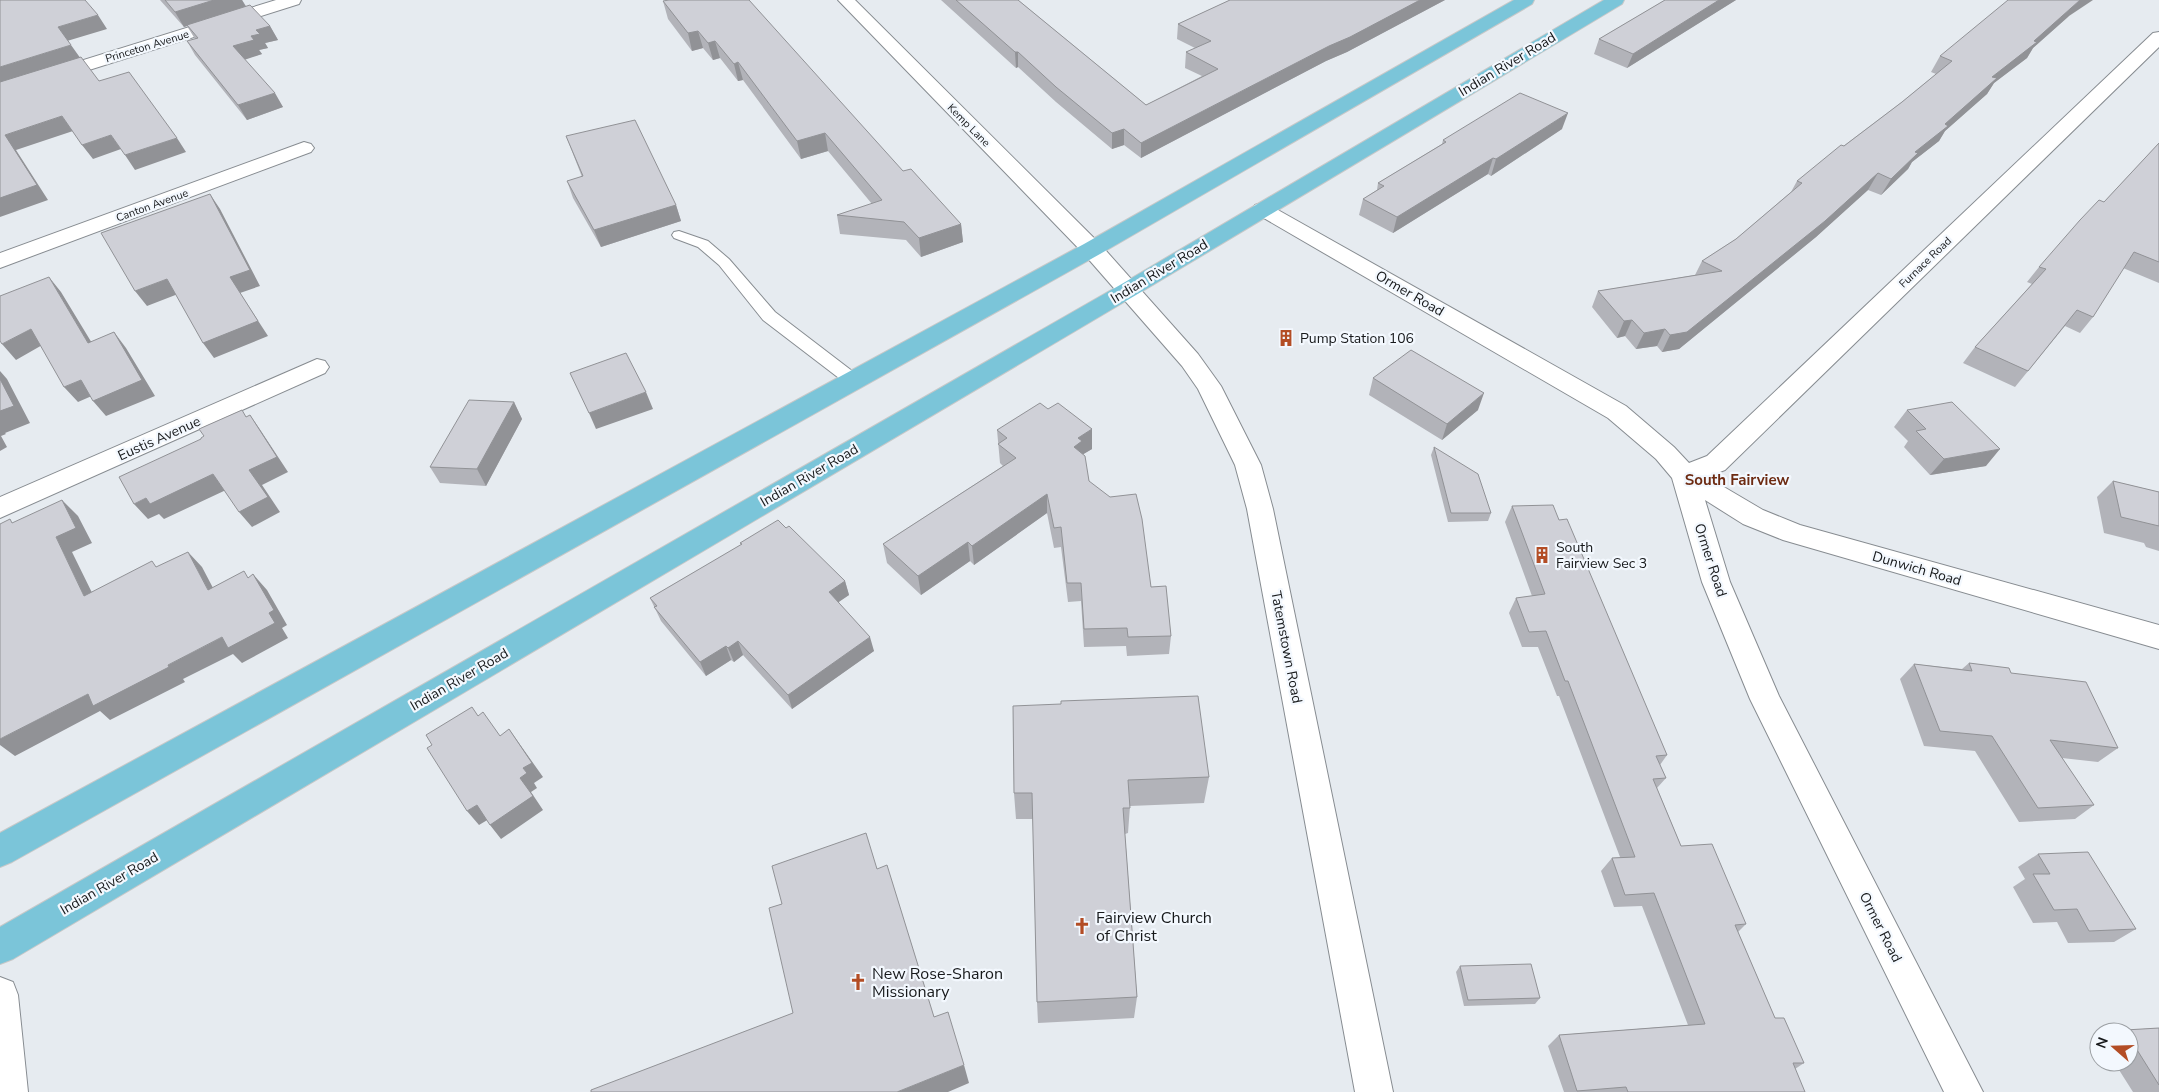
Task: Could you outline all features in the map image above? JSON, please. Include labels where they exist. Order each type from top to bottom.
[{"type":"main road","points":[[0,851],[1092,249],[1526,0]]},
{"type":"main road","name":"Indian River Road","points":[[0,947],[1128,290],[1616,0]]},
{"type":"street","name":"Princeton Avenue","points":[[0,92],[293,0]]},
{"type":"street","name":"Kemp Lane","points":[[846,0],[1092,249]]},
{"type":"street","name":"Furnace Road","points":[[1684,476],[1716,463],[2159,37]]},
{"type":"street","name":"Canton Avenue","points":[[0,261],[304,148]]},
{"type":"street","name":"Ormer Road","points":[[1262,209],[1617,412],[1665,453],[1684,476],[1716,582],[1766,699],[1964,1092]]},
{"type":"street","name":"Tatemstown Road","points":[[1092,249],[1190,360],[1209,386],[1248,465],[1260,509],[1374,1092]]},
{"type":"street","name":"Eustis Avenue","points":[[0,508],[317,368]]},
{"type":"street","name":"Dunwich Road","points":[[1684,476],[1753,517],[1793,533],[2159,637]]},
{"type":"street","points":[[0,995],[9,1092]]},
{"type":"lane","points":[[679,235],[704,244],[724,262],[769,316],[854,381]]},
{"type":"building","points":[[0,0],[85,0],[98,15],[58,27],[71,45],[0,67]]},
{"type":"building","points":[[165,0],[214,0],[175,12]]},
{"type":"building","points":[[749,0],[903,171],[911,169],[961,224],[919,238],[904,222],[837,215],[882,200],[825,133],[797,141],[738,62],[734,64],[715,41],[708,43],[698,31],[688,33],[663,1]]},
{"type":"building","points":[[956,0],[1018,0],[1146,105],[1218,69],[1186,52],[1211,41],[1178,24],[1230,0],[1420,0],[1141,143],[1124,129],[1112,133]]},
{"type":"building","points":[[1665,0],[1719,0],[1633,54],[1599,39]]},
{"type":"building","points":[[2008,0],[2080,0],[2034,41],[2037,42],[1992,77],[1997,78],[1945,124],[1948,126],[1915,152],[1918,153],[1891,179],[1878,173],[1825,221],[1687,332],[1670,335],[1665,329],[1644,333],[1632,320],[1624,321],[1598,291],[1722,271],[1702,261],[1736,239],[1802,183],[1797,181],[1841,145],[1844,146],[1902,102],[1952,61],[1940,56]]},
{"type":"building","points":[[250,5],[270,26],[256,30],[260,34],[251,36],[254,40],[233,46],[275,93],[238,105],[187,41],[198,38],[187,25]]},
{"type":"building","points":[[81,57],[99,81],[129,72],[177,138],[125,155],[111,135],[82,145],[62,116],[5,135],[37,185],[0,198],[0,82]]},
{"type":"building","points":[[1520,93],[1568,113],[1496,159],[1493,158],[1397,217],[1363,199],[1384,186],[1378,183],[1446,142],[1443,140]]},
{"type":"building","points":[[635,120],[676,205],[594,230],[567,181],[583,176],[566,136]]},
{"type":"building","points":[[2159,143],[2159,262],[2134,252],[2093,317],[2077,310],[2028,371],[1975,347],[2046,269],[2039,267],[2080,220],[2099,200],[2104,202]]},
{"type":"building","points":[[210,194],[250,270],[230,277],[258,321],[203,343],[167,279],[135,291],[101,233]]},
{"type":"building","points":[[49,277],[88,343],[114,332],[142,380],[93,401],[81,380],[64,387],[31,329],[2,344],[0,341],[0,296]]},
{"type":"building","points":[[1411,350],[1484,393],[1447,424],[1373,378]]},
{"type":"building","points":[[626,353],[646,392],[589,413],[570,373]]},
{"type":"building","points":[[0,379],[14,406],[0,411]]},
{"type":"building","points":[[469,400],[514,402],[477,469],[430,467]]},
{"type":"building","points":[[1952,402],[2000,449],[1944,459],[1916,431],[1926,429],[1907,410]]},
{"type":"building","points":[[1040,403],[1048,409],[1058,403],[1092,429],[1078,438],[1082,441],[1074,447],[1085,456],[1089,481],[1110,497],[1136,494],[1142,519],[1151,587],[1166,586],[1171,636],[1128,637],[1127,628],[1084,629],[1081,583],[1067,583],[1061,527],[1054,528],[1047,494],[972,546],[968,542],[918,576],[883,544],[1016,458],[998,444],[1007,438],[997,430]]},
{"type":"building","points":[[242,410],[246,417],[250,415],[277,457],[249,470],[268,497],[239,512],[213,474],[150,504],[146,498],[134,504],[119,477],[201,439],[204,436],[199,429]]},
{"type":"building","points":[[1434,447],[1478,474],[1491,513],[1451,513]]},
{"type":"building","points":[[2113,481],[2159,492],[2159,526],[2121,517]]},
{"type":"building","points":[[62,500],[76,528],[56,537],[84,596],[152,561],[156,567],[188,552],[208,590],[244,571],[248,578],[253,574],[274,610],[269,613],[275,623],[228,648],[222,637],[93,706],[88,694],[0,739],[0,524],[10,519],[12,523]]},
{"type":"building","points":[[1553,505],[1559,520],[1567,519],[1667,755],[1656,756],[1666,778],[1653,779],[1681,846],[1712,844],[1746,924],[1735,925],[1775,1018],[1784,1018],[1804,1063],[1793,1063],[1805,1092],[1628,1092],[1626,1087],[1577,1091],[1559,1035],[1705,1024],[1654,893],[1625,895],[1612,858],[1635,857],[1568,681],[1565,681],[1546,631],[1529,632],[1516,598],[1545,594],[1512,506]]},
{"type":"building","points":[[778,520],[786,528],[789,526],[845,581],[829,592],[870,637],[788,695],[738,641],[700,662],[654,607],[657,606],[650,598],[742,544],[740,543]]},
{"type":"building","points":[[1969,663],[2009,668],[2011,673],[2086,682],[2118,748],[2050,740],[2094,805],[2038,808],[1992,736],[1940,731],[1914,664],[1972,671]]},
{"type":"building","name":"Fairview Church of Christ","points":[[1198,696],[1209,777],[1128,780],[1130,808],[1123,808],[1137,997],[1037,1002],[1032,793],[1014,793],[1013,706],[1061,704],[1061,701]]},
{"type":"building","points":[[472,707],[478,716],[483,712],[500,736],[509,729],[532,763],[523,768],[527,773],[520,778],[533,796],[490,825],[477,805],[467,811],[427,748],[432,745],[426,735]]},
{"type":"building","name":"New Rose-Sharon Missionary","points":[[866,833],[877,869],[887,865],[934,1017],[948,1012],[964,1065],[897,1092],[591,1092],[591,1090],[793,1013],[769,908],[782,904],[772,866]]},
{"type":"building","points":[[2088,852],[2136,929],[2089,931],[2077,909],[2054,910],[2033,874],[2050,874],[2038,854]]},
{"type":"building","points":[[1531,964],[1540,998],[1468,1000],[1460,966]]},
{"type":"building","points":[[2159,1028],[2159,1085],[2139,1053],[2139,1029]]},
{"type":"place","name":"Pump Station 106","points":[[1286,338]]},
{"type":"place","name":"South Fairview Sec 3","points":[[1542,555]]},
{"type":"place","name":"Fairview Church of Christ","points":[[1082,926]]},
{"type":"place","name":"New Rose-Sharon Missionary","points":[[858,982]]},
{"type":"district","name":"South Fairview","points":[[1737,480]]}]
